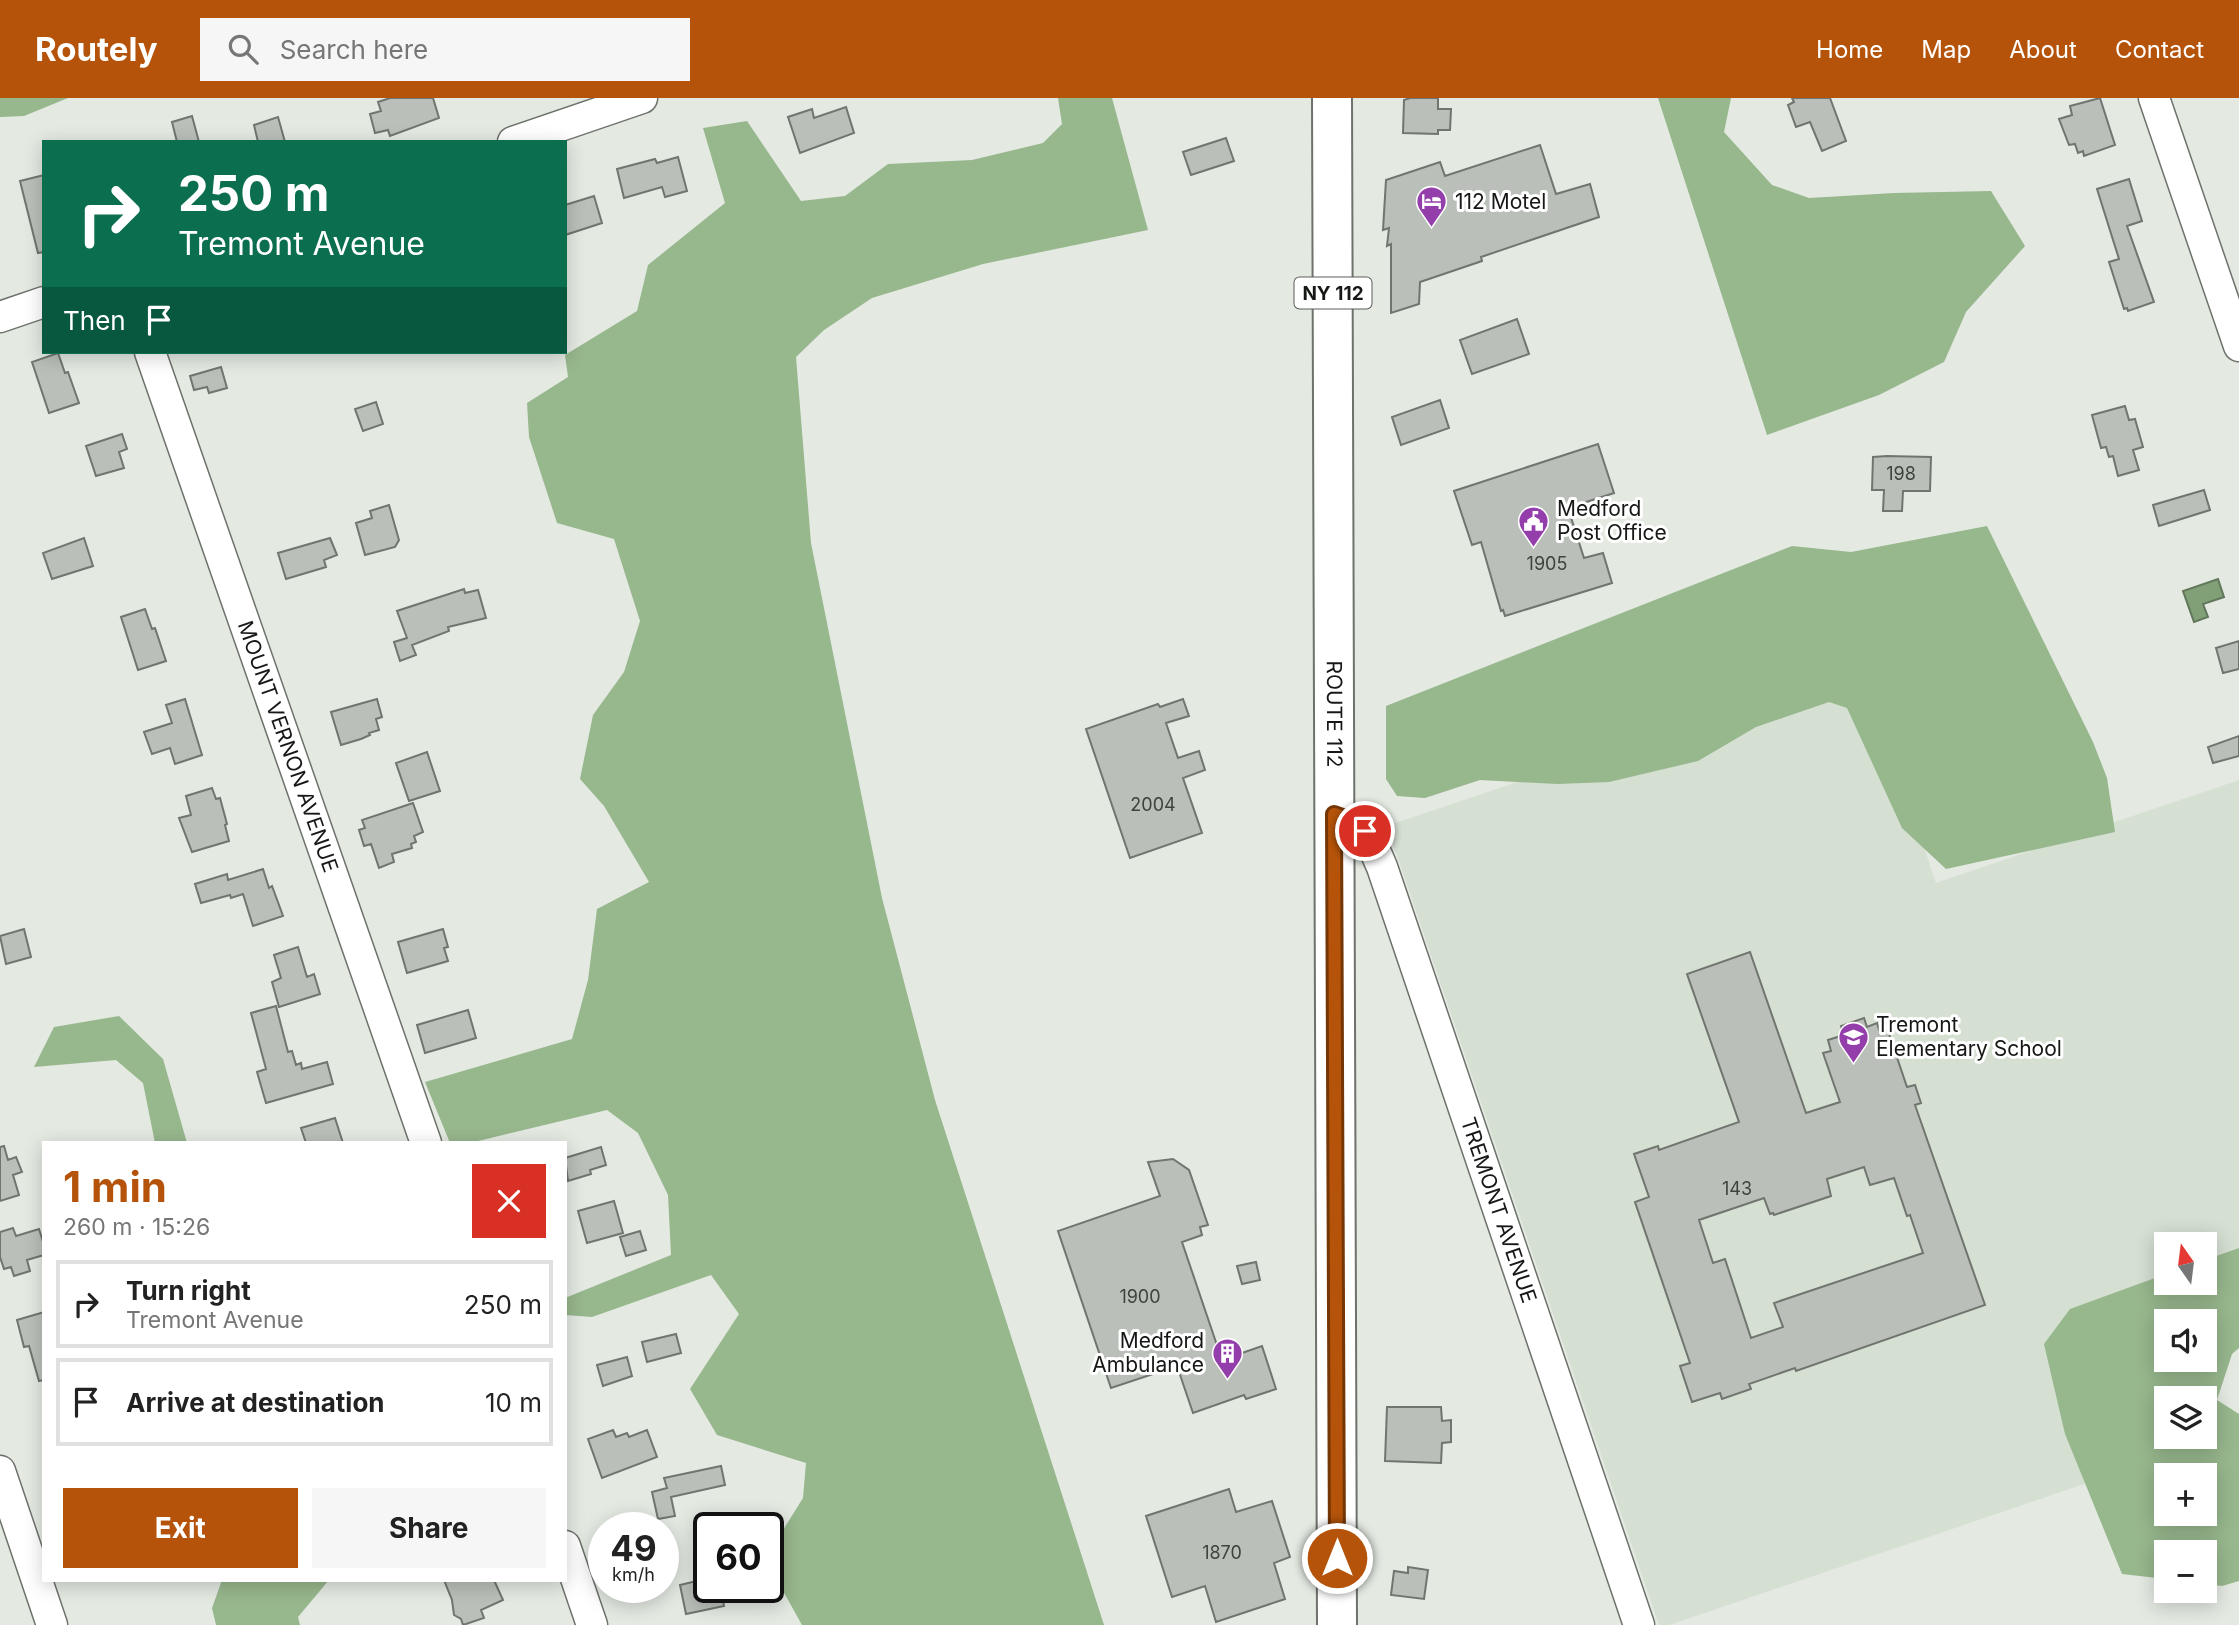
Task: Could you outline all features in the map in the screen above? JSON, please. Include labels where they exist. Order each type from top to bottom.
[{"type":"main road","name":"ROUTE 112","points":[[1332,98],[1336,1625]]},
{"type":"street","points":[[519,140],[642,98]]},
{"type":"street","points":[[2154,98],[2239,345]]},
{"type":"street","points":[[0,317],[42,303]]},
{"type":"street","name":"MOUNT VERNON AVENUE","points":[[151,354],[425,1141]]},
{"type":"street","name":"TREMONT AVENUE","points":[[1334,814],[1356,822],[1365,831],[1382,867],[1639,1625]]},
{"type":"street","points":[[0,1471],[52,1625]]},
{"type":"street","points":[[567,1552],[592,1625]]},
{"type":"shaded area","points":[[0,98],[68,98],[24,116],[0,117]]},
{"type":"shaded area","points":[[1058,98],[1112,98],[1148,230],[983,264],[872,298],[824,330],[796,357],[811,543],[882,898],[935,1100],[1104,1625],[802,1625],[784,1593],[784,1528],[803,1498],[806,1463],[717,1435],[690,1389],[739,1314],[711,1275],[592,1317],[567,1315],[567,1297],[671,1255],[668,1195],[638,1133],[607,1110],[478,1141],[449,1141],[425,1082],[572,1039],[588,980],[597,909],[649,882],[604,806],[580,779],[593,715],[624,672],[640,621],[614,539],[557,523],[529,437],[527,403],[568,377],[565,355],[637,311],[648,265],[725,203],[703,128],[747,121],[801,201],[845,196],[888,164],[972,160],[1043,143],[1062,124]]},
{"type":"shaded area","points":[[1658,98],[1731,98],[1724,132],[1772,185],[1809,198],[1991,191],[2025,246],[1966,312],[1944,362],[1879,395],[1767,435]]},
{"type":"shaded area","points":[[1987,526],[2093,742],[2107,778],[2115,832],[1946,869],[1902,828],[1847,708],[1829,702],[1756,727],[1698,761],[1609,782],[1557,784],[1480,780],[1425,798],[1397,796],[1386,779],[1386,706],[1792,546],[1851,552]]},
{"type":"shaded area","points":[[2218,579],[2224,597],[2203,604],[2208,617],[2194,622],[2183,591]]},
{"type":"shaded area","name":"Tremont Elementary School","points":[[1862,665],[1936,883],[2239,780],[2239,1265],[2217,1272],[2217,1232],[2154,1232],[2154,1288],[2058,1326],[2108,1476],[1669,1625],[1659,1625],[1387,826]]},
{"type":"shaded area","points":[[119,1016],[163,1059],[186,1141],[155,1141],[143,1083],[116,1060],[34,1067],[54,1027]]},
{"type":"shaded area","points":[[2239,1248],[2239,1348],[2232,1354],[2217,1400],[2239,1414],[2239,1581],[2217,1585],[2217,1540],[2154,1540],[2154,1578],[2122,1574],[2065,1434],[2044,1344],[2070,1309],[2154,1278],[2154,1295],[2217,1295],[2217,1256]]},
{"type":"shaded area","points":[[221,1582],[327,1582],[298,1617],[300,1625],[216,1625],[212,1608]]},
{"type":"building","points":[[390,98],[433,98],[439,118],[390,136],[388,130],[375,133],[370,114],[381,111],[378,102]]},
{"type":"building","points":[[1438,98],[1438,109],[1451,109],[1450,130],[1438,130],[1438,134],[1403,133],[1404,100]]},
{"type":"building","points":[[1792,98],[1830,98],[1846,141],[1822,151],[1810,122],[1796,127],[1788,105],[1794,102]]},
{"type":"building","points":[[2100,98],[2115,145],[2084,156],[2083,151],[2078,153],[2075,144],[2069,145],[2059,119],[2072,115],[2070,106]]},
{"type":"building","points":[[846,107],[854,133],[800,153],[788,117],[812,109],[814,118]]},
{"type":"building","points":[[192,116],[198,140],[176,140],[172,122]]},
{"type":"building","points":[[278,117],[284,140],[258,140],[254,125]]},
{"type":"building","points":[[1226,138],[1234,161],[1191,175],[1183,152]]},
{"type":"building","name":"112 Motel","points":[[1540,145],[1556,194],[1590,184],[1599,217],[1481,257],[1482,261],[1420,282],[1419,304],[1391,313],[1391,244],[1387,246],[1389,228],[1383,230],[1386,180],[1440,162],[1445,176]]},
{"type":"building","points":[[678,157],[687,191],[665,197],[662,187],[624,198],[617,169],[655,159],[657,163]]},
{"type":"building","points":[[42,176],[42,252],[38,253],[20,181]]},
{"type":"building","points":[[2129,179],[2142,221],[2127,226],[2154,302],[2128,311],[2127,308],[2124,309],[2109,262],[2119,259],[2097,189]]},
{"type":"building","points":[[594,196],[602,223],[567,234],[567,204]]},
{"type":"building","points":[[1517,319],[1529,354],[1472,374],[1460,340]]},
{"type":"building","points":[[58,354],[79,403],[49,413],[32,362]]},
{"type":"building","points":[[221,367],[227,388],[209,393],[207,387],[194,390],[190,376]]},
{"type":"building","points":[[1440,400],[1449,428],[1401,445],[1392,417]]},
{"type":"building","points":[[376,402],[383,424],[363,431],[355,409]]},
{"type":"building","points":[[2125,406],[2129,420],[2135,419],[2143,447],[2133,450],[2139,470],[2118,476],[2113,456],[2109,457],[2106,447],[2101,448],[2092,415]]},
{"type":"building","points":[[122,434],[127,449],[119,452],[124,468],[96,476],[86,446]]},
{"type":"building","points":[[1598,444],[1614,493],[1568,508],[1584,558],[1603,553],[1612,583],[1505,616],[1503,610],[1501,611],[1481,542],[1472,545],[1454,491]]},
{"type":"building","points":[[1873,457],[1931,457],[1930,491],[1903,491],[1902,511],[1883,511],[1884,490],[1872,490]]},
{"type":"building","points":[[2204,490],[2210,510],[2159,526],[2153,505]]},
{"type":"building","points":[[389,505],[399,540],[395,547],[365,555],[356,523],[372,518],[370,511]]},
{"type":"building","points":[[84,538],[93,566],[52,579],[43,553]]},
{"type":"building","points":[[330,538],[337,555],[324,560],[326,567],[286,579],[278,553]]},
{"type":"building","points":[[464,589],[465,593],[478,590],[486,618],[448,627],[449,631],[412,645],[416,655],[400,661],[394,642],[407,638],[397,611]]},
{"type":"building","points":[[145,609],[152,629],[155,628],[166,661],[138,670],[121,617]]},
{"type":"building","points":[[2239,641],[2239,669],[2223,673],[2216,648]]},
{"type":"building","points":[[185,699],[202,755],[175,764],[170,748],[152,754],[144,732],[172,723],[166,705]]},
{"type":"building","points":[[377,699],[382,717],[376,719],[379,730],[341,745],[331,712]]},
{"type":"building","points":[[1183,699],[1189,716],[1166,723],[1178,758],[1199,751],[1205,770],[1183,778],[1202,833],[1130,858],[1086,729],[1158,704],[1160,707]]},
{"type":"building","points":[[2239,736],[2239,756],[2213,763],[2208,747]]},
{"type":"building","points":[[427,752],[440,791],[409,801],[396,763]]},
{"type":"building","points":[[212,788],[216,799],[220,798],[229,841],[192,852],[179,818],[191,815],[186,796]]},
{"type":"building","points":[[413,803],[423,832],[414,836],[416,842],[411,844],[412,848],[392,854],[394,862],[379,868],[371,844],[364,846],[359,830],[365,828],[362,820]]},
{"type":"building","points":[[263,869],[283,916],[253,926],[243,894],[201,903],[195,884],[227,874],[228,880]]},
{"type":"building","points":[[24,929],[31,957],[6,964],[0,936]]},
{"type":"building","points":[[443,929],[448,947],[444,948],[448,961],[407,973],[398,942]]},
{"type":"building","points":[[298,947],[307,977],[314,974],[320,994],[279,1007],[272,982],[281,978],[274,955]]},
{"type":"building","points":[[1750,952],[1806,1113],[1840,1102],[1823,1053],[1831,1051],[1828,1040],[1844,1035],[1841,1026],[1864,1018],[1867,1027],[1877,1023],[1880,1033],[1888,1031],[1907,1087],[1915,1085],[1921,1103],[1915,1105],[1985,1305],[1796,1371],[1795,1368],[1749,1384],[1751,1389],[1722,1399],[1720,1393],[1692,1402],[1680,1366],[1690,1363],[1635,1202],[1649,1197],[1634,1154],[1658,1146],[1659,1150],[1739,1122],[1687,974]],"holes":[[[1864,1167],[1870,1185],[1894,1178],[1923,1253],[1774,1303],[1783,1327],[1751,1338],[1725,1259],[1713,1263],[1699,1220],[1764,1198],[1770,1214],[1774,1215],[1831,1196],[1827,1179]]]},
{"type":"building","points":[[276,1006],[288,1052],[292,1051],[296,1065],[301,1063],[302,1069],[327,1062],[333,1084],[266,1103],[257,1072],[266,1069],[251,1013]]},
{"type":"building","points":[[468,1010],[476,1038],[425,1053],[417,1025]]},
{"type":"building","points":[[335,1118],[342,1141],[305,1141],[301,1128]]},
{"type":"building","points":[[4,1146],[8,1160],[16,1157],[22,1172],[13,1175],[19,1195],[0,1201],[0,1147]]},
{"type":"building","points":[[601,1147],[606,1165],[590,1170],[591,1174],[568,1181],[567,1157]]},
{"type":"building","points":[[1173,1159],[1189,1170],[1208,1225],[1200,1227],[1202,1235],[1182,1242],[1222,1360],[1262,1346],[1276,1389],[1246,1399],[1244,1395],[1193,1413],[1177,1366],[1111,1388],[1058,1231],[1160,1196],[1148,1162]]},
{"type":"building","points":[[614,1201],[623,1233],[587,1243],[578,1211]]},
{"type":"building","points":[[13,1228],[16,1236],[39,1229],[42,1256],[27,1260],[30,1271],[14,1276],[11,1267],[4,1269],[0,1257],[0,1232]]},
{"type":"building","points":[[640,1231],[646,1250],[626,1256],[620,1237]]},
{"type":"building","points":[[1256,1262],[1260,1280],[1242,1284],[1237,1266]]},
{"type":"building","points":[[42,1313],[42,1380],[39,1381],[29,1346],[24,1347],[17,1320]]},
{"type":"building","points":[[676,1334],[681,1353],[647,1362],[642,1342]]},
{"type":"building","points":[[627,1357],[632,1376],[603,1386],[597,1365]]},
{"type":"building","points":[[1387,1407],[1441,1407],[1442,1421],[1451,1420],[1451,1442],[1442,1443],[1441,1463],[1385,1461]]},
{"type":"building","points":[[613,1430],[616,1437],[627,1433],[629,1437],[647,1430],[657,1457],[602,1478],[588,1439]]},
{"type":"building","points":[[721,1466],[725,1485],[671,1497],[674,1512],[656,1512],[652,1492],[667,1488],[664,1478]]},
{"type":"building","points":[[1229,1489],[1236,1512],[1272,1501],[1290,1557],[1274,1563],[1285,1599],[1216,1622],[1205,1586],[1172,1597],[1146,1516]]},
{"type":"building","points":[[1408,1567],[1428,1570],[1424,1599],[1391,1595],[1394,1571],[1408,1573]]},
{"type":"building","points":[[445,1582],[495,1582],[503,1600],[481,1610],[484,1618],[463,1625],[461,1619],[454,1615],[452,1600]]},
{"type":"building","points":[[693,1582],[693,1603],[723,1603],[724,1606],[686,1614],[680,1585]]},
{"type":"place","name":"112 Motel","points":[[1432,229]]},
{"type":"place","name":"Medford Post Office","points":[[1534,548]]},
{"type":"place","name":"Tremont Elementary School","points":[[1853,1064]]},
{"type":"place","name":"Medford Ambulance","points":[[1227,1380]]},
{"type":"route","points":[[1337,1558],[1334,814],[1347,817],[1365,831]]}]
